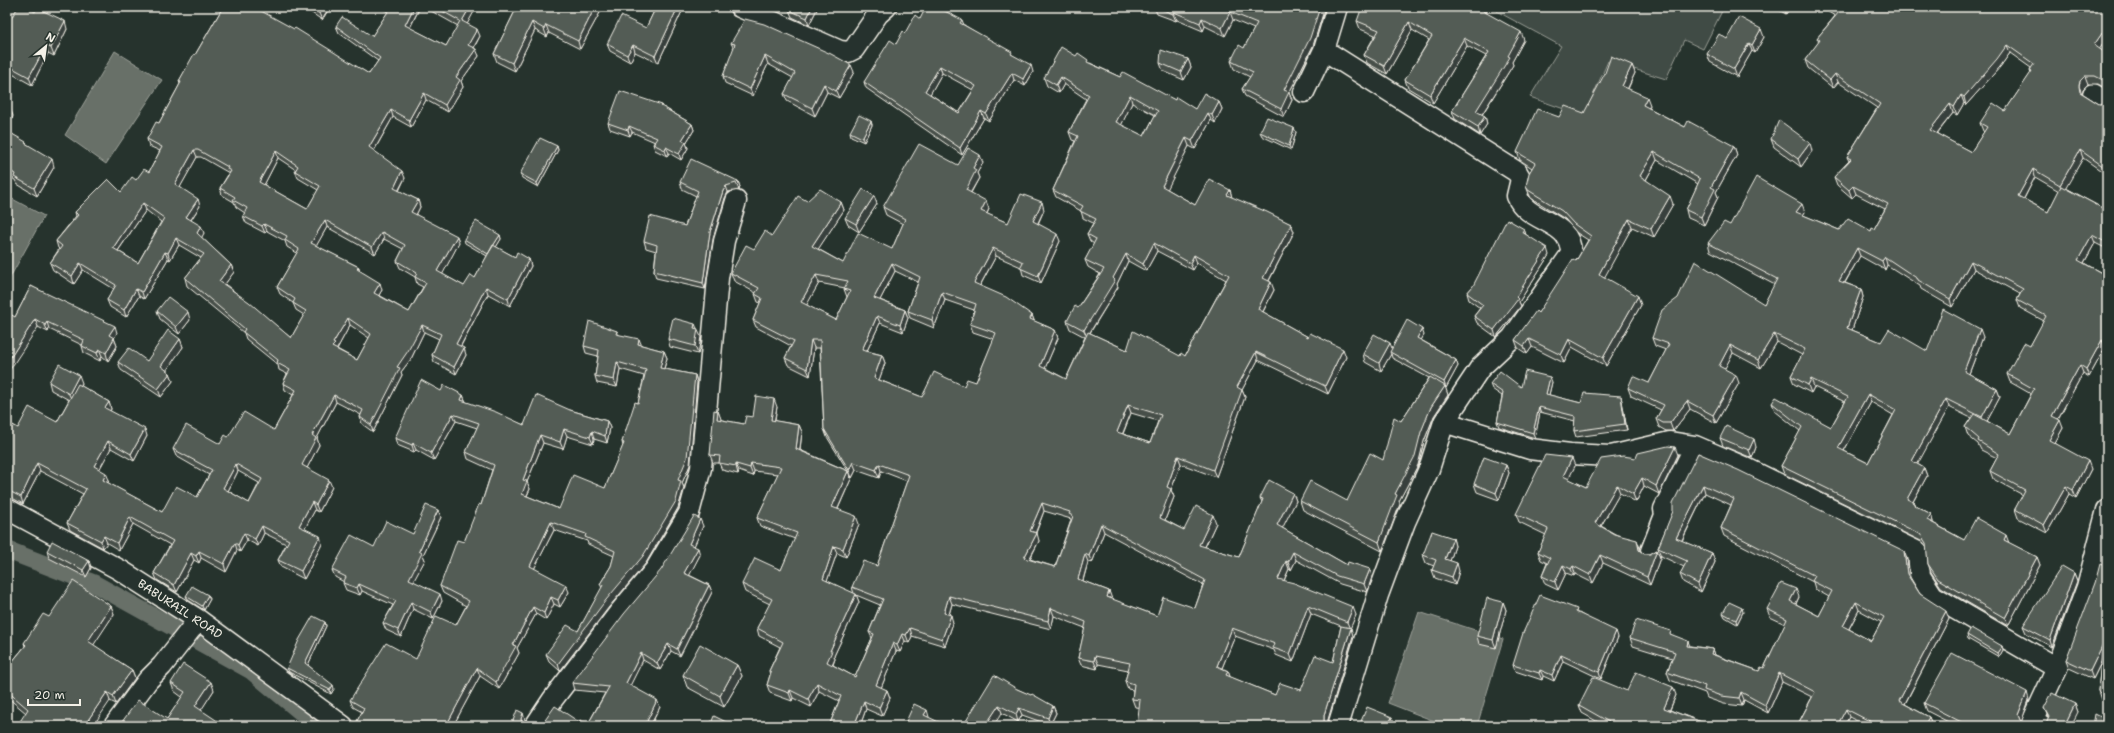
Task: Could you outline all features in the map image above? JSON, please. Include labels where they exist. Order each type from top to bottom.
[{"type":"street","points":[[740,7],[840,51],[848,52],[854,49],[878,14],[886,7]]},
{"type":"street","points":[[1304,92],[1324,50],[1337,7]]},
{"type":"street","points":[[1324,50],[1517,172],[1521,180],[1517,196],[1524,208],[1561,229],[1570,241],[1572,254],[1512,338],[1480,368],[1444,422],[1429,469],[1405,522],[1378,595],[1338,726]]},
{"type":"street","points":[[535,726],[553,699],[613,620],[654,570],[689,513],[701,468],[718,278],[724,241],[736,201]]},
{"type":"street","points":[[1444,422],[1530,449],[1570,454],[1611,456],[1670,442],[1695,446],[1746,468],[1918,552],[1920,576],[1933,596],[2056,668]]},
{"type":"street","points":[[1651,551],[1665,514],[1664,509],[1695,446]]},
{"type":"street","name":"BABURAIL ROAD","points":[[7,509],[120,570],[196,625],[343,726]]},
{"type":"street","points":[[2035,725],[2087,587],[2107,510]]},
{"type":"street","points":[[114,726],[148,680],[173,654],[196,625]]},
{"type":"shaded area","points":[[1489,7],[1724,7],[1703,49],[1684,40],[1666,79],[1608,61],[1584,116],[1530,97],[1561,46]]},
{"type":"shaded area","points":[[115,51],[162,80],[106,164],[65,135]]},
{"type":"shaded area","points":[[7,196],[44,216],[7,283]]},
{"type":"shaded area","points":[[1419,612],[1503,639],[1477,726],[1447,726],[1388,703]]},
{"type":"building","points":[[18,7],[26,7],[35,12],[37,8],[65,21],[51,48],[46,46],[29,77],[7,65],[7,25]]},
{"type":"building","points":[[223,7],[254,7],[294,29],[295,28],[369,74],[380,58],[336,26],[342,17],[372,36],[391,7],[414,7],[405,25],[446,46],[460,21],[435,7],[470,7],[462,21],[477,29],[468,45],[476,49],[456,77],[460,80],[445,105],[424,93],[409,120],[391,110],[369,147],[402,171],[394,188],[418,200],[411,212],[457,236],[437,271],[464,286],[471,275],[475,278],[493,245],[515,257],[517,252],[529,259],[508,299],[486,287],[456,344],[464,348],[454,367],[432,355],[441,334],[422,325],[408,351],[397,367],[400,368],[371,425],[360,417],[363,410],[334,395],[312,435],[316,438],[302,465],[329,480],[316,505],[312,502],[299,526],[320,536],[301,571],[278,560],[289,540],[262,526],[255,539],[244,533],[238,545],[235,543],[224,564],[199,551],[196,556],[191,553],[174,585],[154,573],[173,541],[130,517],[117,543],[104,536],[101,541],[67,523],[86,489],[37,463],[21,497],[7,490],[7,422],[18,428],[29,407],[57,422],[78,384],[109,402],[105,408],[145,429],[131,454],[108,441],[94,466],[106,473],[103,480],[162,512],[176,486],[197,497],[212,470],[173,449],[186,425],[220,444],[225,435],[228,437],[244,412],[274,430],[296,390],[283,383],[290,370],[277,363],[278,360],[243,332],[245,329],[185,278],[204,254],[176,238],[168,253],[165,252],[142,292],[136,289],[124,310],[107,300],[116,285],[80,263],[72,276],[50,263],[62,246],[56,241],[78,215],[75,212],[108,179],[121,192],[132,177],[136,180],[144,169],[149,172],[162,147],[147,139],[156,122],[159,123],[181,82],[179,81],[194,54],[195,55]],"holes":[[[194,150],[198,150],[228,167],[227,169],[231,171],[220,188],[235,197],[233,200],[247,208],[243,216],[262,226],[264,224],[287,236],[285,240],[299,249],[277,287],[295,299],[293,303],[306,311],[291,338],[249,302],[219,281],[231,265],[197,233],[201,226],[186,217],[198,199],[175,184]],[[276,151],[298,166],[295,171],[320,186],[307,209],[259,182]],[[143,203],[164,218],[138,263],[113,248]],[[325,220],[372,247],[382,232],[405,245],[397,261],[417,273],[415,277],[426,283],[409,312],[374,293],[380,283],[357,269],[359,267],[311,243]],[[348,318],[371,334],[357,360],[332,347],[335,344],[333,343]],[[236,464],[262,479],[249,503],[223,488]]]},
{"type":"building","points":[[311,7],[323,7],[319,13]]},
{"type":"building","points":[[517,7],[595,7],[578,41],[546,25],[544,29],[532,22],[512,63],[494,54]]},
{"type":"building","points":[[656,7],[678,7],[655,56],[633,45],[627,55],[607,44],[621,16],[646,28]]},
{"type":"building","points":[[791,7],[812,7],[807,18],[789,10]]},
{"type":"building","points":[[926,7],[937,7],[962,20],[960,23],[1012,52],[1011,54],[1031,65],[1023,79],[1012,73],[986,114],[981,111],[960,148],[864,82],[890,40],[896,44],[903,31],[905,33],[915,15],[920,19]],"holes":[[[940,66],[976,86],[959,113],[925,91]]]},
{"type":"building","points":[[1156,7],[1320,7],[1310,38],[1284,90],[1289,92],[1281,109],[1242,89],[1253,72],[1231,61],[1239,45],[1244,48],[1257,23],[1230,12],[1222,28],[1202,18],[1200,23],[1174,12],[1173,14]]},
{"type":"building","points":[[1362,7],[1484,7],[1485,8],[1483,11],[1521,32],[1508,56],[1510,57],[1476,111],[1485,116],[1478,127],[1452,111],[1489,52],[1464,38],[1430,95],[1405,80],[1432,36],[1409,22],[1384,66],[1364,55],[1379,30],[1357,21]]},
{"type":"building","points":[[1830,7],[2107,7],[2107,26],[2094,45],[2107,54],[2107,82],[2095,76],[2085,76],[2080,81],[2079,86],[2080,92],[2099,104],[2107,104],[2107,169],[2080,150],[2060,185],[2033,169],[2018,196],[2048,212],[2061,186],[2106,210],[2107,208],[2107,243],[2092,235],[2078,260],[2107,276],[2107,343],[2102,340],[2086,369],[2080,365],[2052,416],[2060,420],[2049,440],[2088,461],[2073,490],[2066,486],[2044,525],[2015,509],[2025,490],[1990,471],[1999,454],[1978,441],[1979,439],[1965,427],[1974,414],[2010,434],[2034,389],[2007,374],[2024,343],[2030,346],[2046,316],[2017,300],[2023,289],[1971,261],[1950,299],[1918,280],[1885,257],[1882,261],[1857,248],[1839,281],[1861,289],[1847,328],[1881,342],[1889,329],[1927,351],[1943,309],[1980,329],[1964,371],[1997,389],[1982,417],[1946,399],[1912,461],[1924,468],[1907,499],[1915,503],[1914,505],[1931,514],[1927,520],[1964,540],[1976,518],[2006,535],[2004,540],[2037,557],[2005,618],[1938,579],[1928,564],[1926,543],[1920,534],[1781,466],[1802,427],[1772,403],[1776,397],[1831,427],[1848,397],[1811,379],[1808,385],[1791,376],[1805,349],[1774,334],[1758,360],[1730,345],[1719,366],[1736,375],[1713,415],[1687,401],[1670,423],[1663,423],[1656,419],[1664,405],[1628,388],[1633,376],[1649,383],[1669,344],[1652,338],[1662,310],[1678,298],[1695,261],[1764,304],[1777,279],[1708,243],[1724,222],[1730,225],[1756,177],[1802,204],[1796,212],[1839,230],[1848,218],[1871,231],[1872,228],[1874,229],[1888,204],[1853,186],[1849,190],[1834,177],[1851,159],[1847,157],[1880,104],[1835,74],[1830,80],[1805,60],[1820,40],[1817,38],[1839,12]],"holes":[[[2007,45],[2034,64],[2030,70],[2032,71],[2005,111],[1993,103],[1980,123],[1987,127],[1971,152],[1930,130],[1950,104],[1954,107],[1961,95],[1964,97],[1997,59]],[[1868,394],[1896,410],[1868,463],[1838,448]]]},
{"type":"building","points":[[1739,17],[1761,29],[1752,45],[1749,43],[1734,69],[1707,54],[1719,34],[1727,39]]},
{"type":"building","points":[[745,19],[764,24],[831,54],[851,65],[836,91],[824,84],[812,108],[784,94],[795,73],[765,56],[750,89],[723,76],[735,44],[731,43]]},
{"type":"building","points":[[1061,47],[1076,56],[1078,53],[1088,60],[1087,62],[1120,77],[1123,72],[1175,100],[1176,97],[1195,109],[1204,93],[1219,102],[1212,115],[1208,113],[1192,141],[1186,138],[1162,186],[1195,205],[1209,179],[1230,190],[1227,195],[1291,224],[1263,278],[1271,282],[1258,309],[1308,337],[1310,333],[1343,349],[1325,386],[1256,352],[1237,387],[1242,390],[1213,470],[1178,456],[1167,487],[1171,489],[1160,518],[1184,530],[1196,506],[1213,515],[1199,545],[1239,557],[1263,499],[1260,498],[1269,480],[1293,493],[1277,525],[1347,565],[1348,562],[1370,569],[1364,584],[1337,576],[1293,552],[1288,562],[1286,561],[1278,579],[1294,583],[1353,607],[1347,622],[1308,606],[1290,654],[1273,648],[1275,644],[1232,628],[1217,666],[1228,671],[1226,675],[1275,695],[1280,683],[1301,690],[1315,655],[1333,662],[1341,626],[1351,628],[1324,715],[1324,721],[1327,726],[1137,726],[1140,700],[1132,699],[1134,684],[1125,681],[1130,663],[1095,656],[1094,661],[1078,658],[1086,622],[1051,608],[1048,621],[949,596],[944,613],[951,615],[942,639],[910,628],[906,635],[902,634],[897,645],[893,643],[876,685],[887,690],[879,708],[864,701],[854,726],[829,726],[841,696],[817,683],[808,699],[790,690],[789,693],[767,685],[771,672],[769,671],[783,642],[757,628],[772,599],[742,584],[755,558],[781,570],[797,533],[757,518],[781,467],[751,463],[750,468],[736,464],[736,466],[719,463],[720,456],[710,455],[714,410],[718,411],[717,419],[744,424],[746,416],[753,417],[756,396],[774,399],[771,420],[799,425],[796,449],[848,471],[832,507],[856,516],[843,549],[834,546],[823,579],[856,594],[830,651],[832,651],[827,662],[855,677],[874,634],[869,632],[883,599],[852,587],[863,561],[877,566],[909,475],[879,464],[876,470],[853,462],[849,470],[824,429],[820,340],[811,340],[807,369],[785,358],[794,341],[753,320],[762,298],[755,294],[759,288],[731,273],[746,245],[754,249],[765,231],[772,236],[798,196],[807,201],[820,189],[841,202],[812,246],[843,263],[858,233],[892,249],[905,219],[883,207],[919,144],[958,165],[968,148],[980,155],[973,168],[976,170],[966,190],[986,201],[981,211],[1008,223],[1021,194],[1042,202],[1033,221],[1057,234],[1038,276],[1020,268],[1023,262],[993,248],[974,283],[1006,297],[1032,315],[1030,319],[1055,330],[1040,366],[1066,379],[1088,332],[1127,350],[1133,331],[1180,356],[1181,353],[1185,356],[1229,275],[1194,255],[1190,263],[1154,243],[1143,264],[1126,254],[1113,278],[1115,280],[1084,330],[1067,321],[1075,306],[1078,308],[1104,269],[1085,260],[1096,239],[1087,234],[1096,219],[1080,211],[1083,206],[1053,190],[1078,136],[1069,132],[1089,95],[1061,77],[1056,85],[1044,78]],"holes":[[[1130,95],[1158,111],[1144,136],[1116,122]],[[892,263],[920,277],[908,311],[932,320],[942,292],[976,304],[970,324],[996,333],[976,382],[967,379],[964,386],[934,372],[922,397],[874,378],[882,355],[862,350],[877,316],[900,325],[905,310],[874,298]],[[816,275],[848,281],[844,289],[850,291],[836,320],[801,302]],[[1128,405],[1161,415],[1150,443],[1117,432]],[[1042,503],[1070,512],[1069,514],[1073,516],[1055,567],[1024,558],[1037,533],[1030,531]],[[1101,524],[1205,580],[1195,608],[1163,597],[1157,616],[1107,597],[1109,591],[1078,579],[1085,554],[1089,556]]]},
{"type":"building","points":[[1161,50],[1188,59],[1181,72],[1160,63]]},
{"type":"building","points":[[1611,56],[1632,65],[1622,86],[1647,97],[1643,105],[1685,127],[1688,121],[1734,146],[1711,187],[1715,189],[1701,217],[1686,210],[1700,179],[1654,152],[1640,176],[1670,196],[1651,229],[1629,219],[1599,274],[1638,296],[1603,358],[1569,339],[1561,355],[1529,339],[1524,346],[1515,340],[1536,311],[1538,313],[1573,259],[1576,261],[1591,236],[1574,224],[1562,211],[1528,190],[1526,186],[1529,173],[1535,163],[1517,152],[1537,109],[1559,117],[1565,106],[1584,113],[1605,73]]},
{"type":"building","points":[[620,91],[662,105],[661,106],[692,124],[682,140],[686,142],[679,154],[666,147],[665,150],[653,144],[657,138],[629,126],[628,130],[608,123]]},
{"type":"building","points":[[7,107],[10,108],[7,116]]},
{"type":"building","points":[[859,115],[871,121],[862,138],[850,132]]},
{"type":"building","points":[[1267,117],[1294,128],[1289,146],[1260,132]]},
{"type":"building","points":[[1779,120],[1810,143],[1798,159],[1771,139]]},
{"type":"building","points":[[7,131],[52,159],[34,188],[14,177],[15,174],[7,169]]},
{"type":"building","points":[[540,138],[557,146],[537,183],[520,174]]},
{"type":"building","points":[[691,159],[738,181],[726,186],[723,191],[710,232],[703,283],[654,271],[657,245],[644,241],[650,216],[685,226],[698,191],[680,182]]},
{"type":"building","points":[[863,189],[874,196],[856,224],[845,218]]},
{"type":"building","points":[[1507,219],[1524,229],[1522,232],[1547,248],[1516,297],[1518,299],[1494,330],[1474,316],[1483,305],[1467,293],[1473,286]]},
{"type":"building","points":[[476,221],[500,235],[488,254],[464,239]]},
{"type":"building","points":[[31,286],[115,326],[109,335],[114,338],[106,353],[99,349],[97,353],[82,346],[84,340],[47,322],[45,325],[35,319],[7,363],[7,320],[10,314],[15,317]]},
{"type":"building","points":[[168,297],[188,312],[176,327],[157,311]]},
{"type":"building","points":[[673,318],[695,324],[694,328],[698,329],[695,346],[668,339]]},
{"type":"building","points":[[1407,320],[1422,329],[1417,338],[1456,360],[1444,382],[1390,352]]},
{"type":"building","points":[[589,321],[617,331],[616,334],[639,339],[638,344],[664,351],[660,368],[695,375],[687,458],[678,480],[681,481],[676,501],[643,556],[606,600],[558,664],[546,654],[567,625],[578,631],[603,585],[600,584],[611,566],[615,551],[585,537],[586,534],[551,522],[530,566],[566,585],[558,600],[551,597],[544,613],[533,607],[513,645],[516,646],[496,682],[477,668],[446,726],[361,726],[356,723],[364,708],[350,700],[386,643],[416,659],[436,616],[456,625],[469,601],[440,586],[457,540],[464,542],[479,504],[481,505],[494,465],[466,452],[479,423],[453,414],[431,453],[413,443],[412,445],[395,438],[421,380],[441,391],[444,385],[463,395],[461,400],[496,412],[524,425],[536,395],[570,410],[607,421],[605,436],[592,431],[590,437],[564,429],[560,442],[540,435],[523,480],[527,481],[522,494],[559,509],[573,475],[605,488],[624,443],[622,442],[635,402],[638,403],[646,370],[617,362],[614,380],[595,376],[599,350],[584,346]]},
{"type":"building","points":[[168,330],[180,339],[161,366],[170,373],[158,389],[118,362],[129,348],[147,361]]},
{"type":"building","points":[[1374,334],[1390,343],[1379,363],[1363,354]]},
{"type":"building","points":[[59,364],[79,375],[69,394],[49,382]]},
{"type":"building","points":[[1500,371],[1521,387],[1525,371],[1550,377],[1546,394],[1581,403],[1584,393],[1621,396],[1625,424],[1574,431],[1575,416],[1539,407],[1533,433],[1497,422],[1503,393],[1490,384]]},
{"type":"building","points":[[1430,377],[1445,386],[1431,407],[1421,432],[1415,456],[1395,494],[1397,495],[1379,542],[1300,501],[1310,481],[1347,501],[1370,453],[1383,460],[1394,417],[1401,421]]},
{"type":"building","points":[[1726,426],[1754,439],[1749,450],[1720,438]]},
{"type":"building","points":[[1668,446],[1675,447],[1656,486],[1642,478],[1633,494],[1617,485],[1595,523],[1614,534],[1637,540],[1639,550],[1644,554],[1650,554],[1657,550],[1647,577],[1600,555],[1590,575],[1573,566],[1571,569],[1563,565],[1555,582],[1542,576],[1550,558],[1538,552],[1548,529],[1516,514],[1545,455],[1572,458],[1563,476],[1586,487],[1601,459],[1623,456],[1636,458],[1638,453]]},
{"type":"building","points":[[1698,453],[1738,470],[1904,551],[1907,574],[1920,594],[1946,611],[1899,701],[1929,717],[1924,726],[1879,726],[1846,709],[1837,726],[1797,726],[1815,692],[1779,673],[1765,705],[1741,692],[1739,698],[1721,696],[1704,690],[1705,686],[1667,672],[1675,652],[1630,638],[1636,620],[1671,631],[1670,634],[1688,641],[1687,646],[1713,649],[1711,654],[1759,671],[1761,667],[1764,668],[1787,619],[1767,609],[1781,583],[1796,589],[1790,601],[1819,616],[1832,591],[1812,581],[1815,576],[1721,528],[1734,499],[1703,485],[1676,538],[1712,553],[1698,584],[1680,574],[1687,561],[1658,548],[1673,511],[1673,503]],"holes":[[[1856,602],[1884,617],[1871,641],[1843,626]]]},
{"type":"building","points":[[1484,457],[1506,465],[1496,493],[1474,484]]},
{"type":"building","points":[[426,505],[438,510],[419,551],[422,553],[409,579],[440,594],[431,612],[411,602],[398,630],[383,623],[396,601],[359,584],[357,588],[343,583],[346,577],[332,570],[351,535],[374,547],[386,521],[413,534]]},
{"type":"building","points":[[694,516],[700,519],[689,544],[698,548],[684,573],[709,585],[677,649],[668,644],[657,663],[641,653],[626,683],[657,700],[647,721],[653,724],[651,726],[541,726],[555,706],[579,722],[580,720],[588,724],[609,687],[572,683],[624,614],[661,570]]},
{"type":"building","points":[[1432,531],[1453,538],[1445,559],[1457,563],[1452,577],[1432,570],[1436,560],[1423,555]]},
{"type":"building","points":[[52,541],[89,561],[83,570],[47,551]]},
{"type":"building","points":[[2100,564],[2107,567],[2107,699],[2098,691],[2103,644],[2090,671],[2066,660],[2095,583]]},
{"type":"building","points":[[2062,566],[2074,573],[2050,640],[2023,626]]},
{"type":"building","points":[[73,581],[111,606],[88,641],[132,670],[113,696],[107,692],[84,726],[17,726],[28,709],[7,691],[7,668],[26,645],[24,643],[43,614],[49,617]]},
{"type":"building","points":[[192,586],[208,595],[202,606],[186,596]]},
{"type":"building","points":[[1540,595],[1577,609],[1576,612],[1616,631],[1599,672],[1561,655],[1552,675],[1540,670],[1539,673],[1513,665],[1523,633]]},
{"type":"building","points":[[1487,598],[1503,602],[1493,640],[1477,636]]},
{"type":"building","points":[[1729,602],[1742,608],[1736,620],[1723,613]]},
{"type":"building","points":[[313,616],[325,622],[305,663],[333,685],[330,690],[287,668],[299,640]]},
{"type":"building","points":[[1971,628],[2002,646],[1997,653],[1967,635]]},
{"type":"building","points":[[700,644],[737,665],[720,696],[683,675]]},
{"type":"building","points":[[1952,653],[2027,692],[2018,715],[2024,724],[2029,726],[1969,726],[1924,703]]},
{"type":"building","points":[[183,664],[211,682],[195,706],[225,726],[119,726],[138,700],[167,719],[185,692],[171,683]]},
{"type":"building","points":[[1636,672],[1673,687],[1664,708],[1712,726],[1606,726],[1609,722],[1579,705],[1593,677],[1627,691]]},
{"type":"building","points":[[994,675],[1017,689],[1031,695],[1032,694],[1053,706],[1048,718],[1019,708],[1016,714],[999,705],[985,726],[963,726]]},
{"type":"building","points":[[2052,693],[2075,704],[2064,726],[2045,726],[2049,717],[2044,708]]},
{"type":"building","points":[[914,704],[927,710],[924,715],[947,726],[904,726]]},
{"type":"building","points":[[1367,707],[1392,717],[1388,726],[1359,726]]},
{"type":"building","points":[[517,710],[523,713],[521,719],[524,726],[511,726]]},
{"type":"building","points":[[2095,714],[2107,720],[2107,726],[2093,726]]},
{"type":"building","points":[[714,716],[734,726],[710,726]]},
{"type":"building","points":[[239,722],[245,726],[237,726]]},
{"type":"waterway","points":[[7,550],[95,584],[252,671],[318,726]]}]
